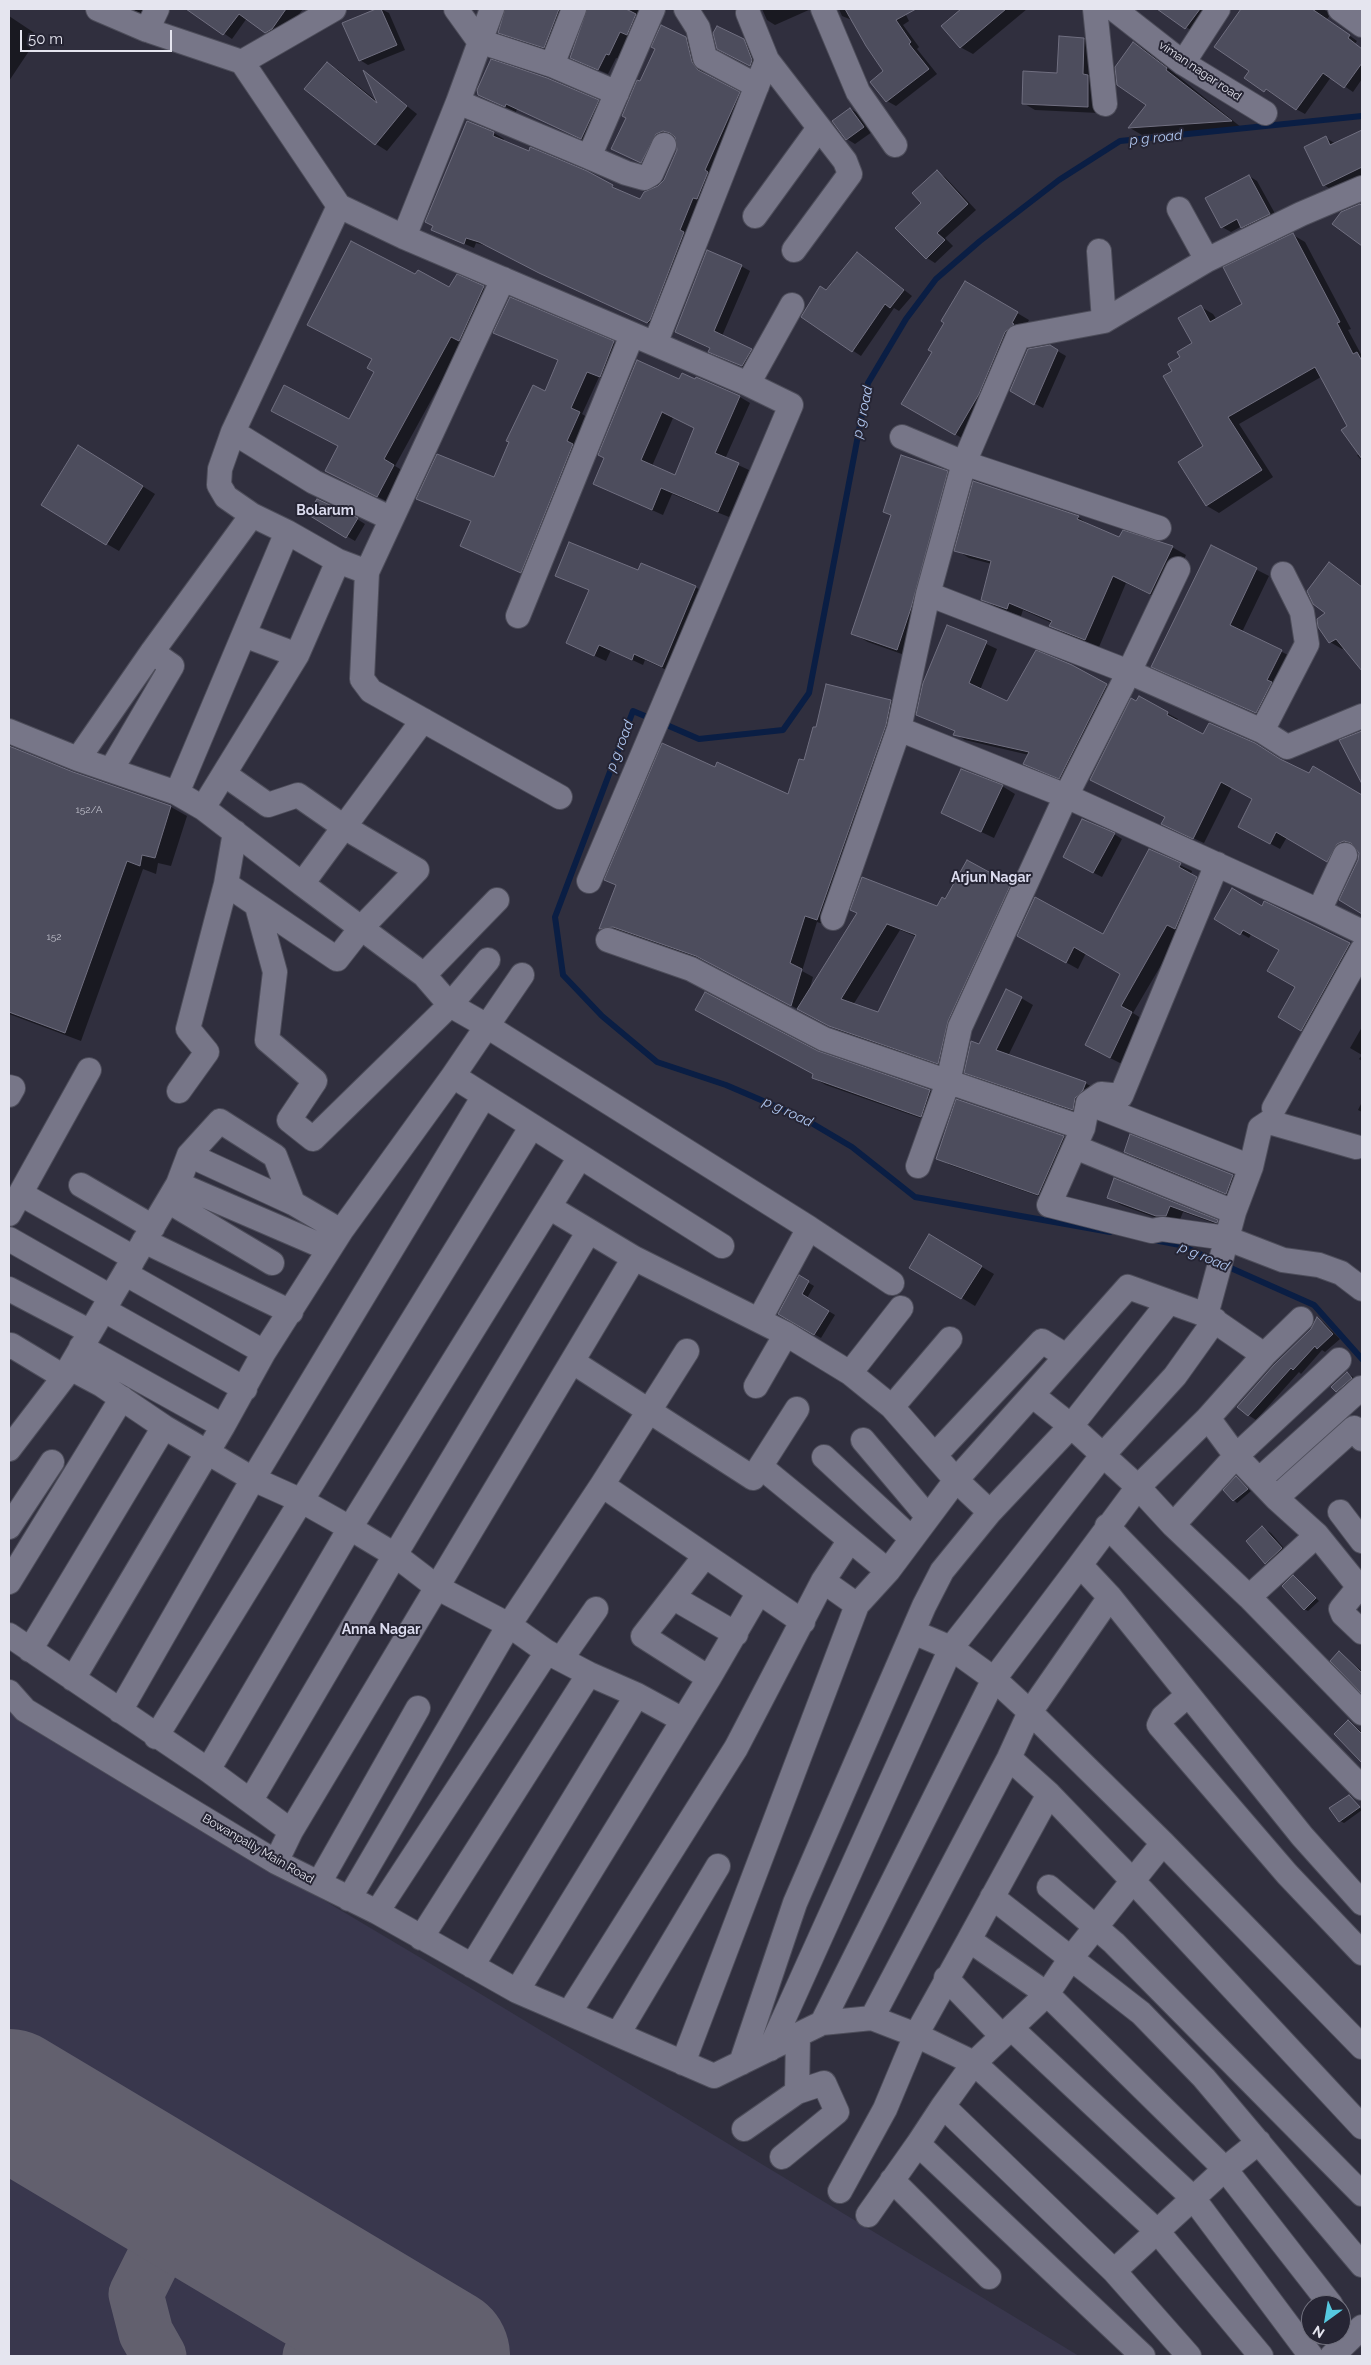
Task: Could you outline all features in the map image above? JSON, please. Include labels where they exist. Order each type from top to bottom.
[{"type":"street","points":[[98,9],[147,30],[242,62],[339,206],[404,237],[748,384],[791,405],[589,881]]},
{"type":"street","points":[[147,30],[157,9]]},
{"type":"street","points":[[242,62],[334,9]]},
{"type":"street","points":[[456,9],[479,41],[552,65],[617,93]]},
{"type":"street","points":[[404,237],[458,102],[492,9]]},
{"type":"street","points":[[552,65],[574,9]]},
{"type":"street","points":[[589,157],[653,9]]},
{"type":"street","points":[[686,9],[698,28],[704,58],[757,86]]},
{"type":"street","points":[[823,9],[858,92],[895,146]]},
{"type":"street","points":[[1095,9],[1105,104]]},
{"type":"street","name":"viman nagar road","points":[[1114,9],[1183,63],[1265,113]]},
{"type":"street","points":[[1183,63],[1218,9]]},
{"type":"street","points":[[1340,9],[1362,25]]},
{"type":"street","points":[[748,13],[767,60],[845,161],[850,174],[794,250]]},
{"type":"street","points":[[655,344],[767,60]]},
{"type":"street","points":[[458,102],[626,173],[644,178],[651,174],[664,145]]},
{"type":"street","points":[[755,216],[819,128]]},
{"type":"street","points":[[834,918],[900,729],[928,594],[964,464],[1018,337],[1104,321],[1208,260],[1301,214],[1362,188]]},
{"type":"street","points":[[339,206],[234,432],[220,469],[220,486],[226,497],[252,516],[287,532],[338,561],[367,572]]},
{"type":"street","points":[[1179,210],[1208,260]]},
{"type":"street","points":[[1099,250],[1104,321]]},
{"type":"street","points":[[503,279],[390,518],[367,572],[362,678],[371,690],[560,797]]},
{"type":"street","points":[[748,384],[792,305]]},
{"type":"street","points":[[518,616],[632,335]]},
{"type":"street","points":[[234,432],[314,482],[390,518]]},
{"type":"street","points":[[902,437],[964,464],[1159,528]]},
{"type":"street","points":[[78,759],[152,652],[252,516]]},
{"type":"street","points":[[177,793],[287,532]]},
{"type":"street","points":[[202,808],[297,655],[338,561]]},
{"type":"street","points":[[918,1166],[948,1082],[960,1027],[1066,796],[1129,672],[1178,569]]},
{"type":"street","points":[[1262,731],[1307,644],[1302,612],[1283,574]]},
{"type":"street","points":[[928,594],[1129,672],[1262,731],[1288,747],[1362,716]]},
{"type":"street","points":[[244,635],[297,655]]},
{"type":"street","points":[[111,770],[172,666],[152,652]]},
{"type":"street","points":[[302,884],[423,720]]},
{"type":"street","points":[[900,729],[1066,796],[1362,932]]},
{"type":"street","points":[[9,731],[78,759],[177,793],[202,808],[424,975],[450,1005],[487,1026],[809,1228],[892,1283]]},
{"type":"street","points":[[224,774],[268,805],[298,795],[344,827],[417,870],[362,927],[337,960],[226,884]]},
{"type":"street","points":[[179,1092],[207,1052],[188,1029],[226,884],[235,832]]},
{"type":"street","points":[[1319,911],[1345,855]]},
{"type":"street","points":[[1217,864],[1121,1096],[1102,1094],[1088,1103],[1079,1138],[1049,1205],[1152,1231],[1162,1229],[1226,1240],[1283,1260],[1319,1265],[1341,1273],[1362,1289]]},
{"type":"street","points":[[424,975],[497,900]]},
{"type":"street","points":[[256,906],[275,972],[268,1040],[315,1081],[289,1120],[313,1140],[450,1005],[488,960]]},
{"type":"street","points":[[608,940],[691,969],[824,1039],[948,1082],[1079,1138],[1234,1212]]},
{"type":"street","points":[[1274,1108],[1362,950]]},
{"type":"street","points":[[73,1680],[245,1389],[264,1352],[335,1240],[453,1076],[522,975]]},
{"type":"street","points":[[89,1070],[15,1204],[144,1242],[291,1312]]},
{"type":"street","points":[[453,1076],[722,1246]]},
{"type":"street","points":[[9,1087],[13,1088],[9,1095]]},
{"type":"street","points":[[120,1711],[253,1479],[484,1096]]},
{"type":"street","points":[[1088,1103],[1251,1167]]},
{"type":"street","points":[[64,1376],[173,1193],[189,1155],[220,1121],[275,1156],[293,1203]]},
{"type":"street","points":[[770,2049],[951,1648],[1102,1456],[1175,1376],[1211,1318],[1213,1288],[1234,1212],[1251,1167],[1260,1128],[1269,1122],[1356,1147]]},
{"type":"street","points":[[156,1737],[532,1126]]},
{"type":"street","points":[[189,1155],[293,1203],[335,1240]]},
{"type":"street","points":[[208,1770],[350,1528],[580,1157]]},
{"type":"street","points":[[80,1185],[144,1242]]},
{"type":"street","points":[[173,1193],[335,1240]]},
{"type":"street","points":[[173,1193],[272,1263]]},
{"type":"street","points":[[550,1206],[634,1258],[786,1334],[850,1373],[892,1407],[956,1480],[990,1512]]},
{"type":"street","points":[[759,1320],[809,1228]]},
{"type":"street","points":[[251,1800],[589,1231]]},
{"type":"street","points":[[9,1239],[111,1297]]},
{"type":"street","points":[[144,1242],[126,1274],[264,1352]]},
{"type":"street","points":[[276,1862],[291,1831],[634,1258]]},
{"type":"street","points":[[683,2063],[857,1605],[888,1572],[956,1480],[1128,1287],[1211,1318],[1264,1355]]},
{"type":"street","points":[[9,1289],[223,1426]]},
{"type":"street","points":[[111,1297],[104,1310],[245,1389]]},
{"type":"street","points":[[741,2063],[795,1903],[912,1632],[942,1571],[990,1512],[1071,1426],[1169,1302]]},
{"type":"street","points":[[850,1373],[901,1308]]},
{"type":"street","points":[[822,2023],[994,1679],[1138,1487],[1208,1418],[1264,1355],[1302,1318]]},
{"type":"street","points":[[756,1386],[786,1334]]},
{"type":"street","points":[[892,1407],[950,1339]]},
{"type":"street","points":[[935,1455],[1042,1341],[1066,1356]]},
{"type":"street","points":[[9,1347],[11,1345],[64,1376]]},
{"type":"street","points":[[349,1899],[509,1625],[602,1485],[687,1351]]},
{"type":"street","points":[[1173,1525],[1236,1456],[1339,1360]]},
{"type":"street","points":[[573,1362],[753,1478],[797,1409]]},
{"type":"street","points":[[9,1449],[70,1368],[122,1398],[164,1427],[253,1479],[302,1501],[350,1528],[395,1555],[438,1588],[509,1625],[554,1656],[637,1695],[683,1720]]},
{"type":"street","points":[[1260,1479],[1361,1388]]},
{"type":"street","points":[[1032,1395],[1071,1426],[1138,1487],[1173,1525],[1249,1597],[1362,1713]]},
{"type":"street","points":[[9,1582],[122,1398]]},
{"type":"street","points":[[1208,1418],[1236,1456],[1260,1479],[1276,1498],[1317,1535],[1361,1586],[1340,1609],[1342,1614],[1362,1632]]},
{"type":"street","points":[[30,1650],[164,1427]]},
{"type":"street","points":[[1276,1498],[1354,1428],[1362,1439]]},
{"type":"street","points":[[863,1440],[928,1517]]},
{"type":"street","points":[[824,1457],[912,1539]]},
{"type":"street","points":[[9,1527],[52,1462]]},
{"type":"street","points":[[761,1467],[888,1572]]},
{"type":"street","points":[[602,1485],[803,1622]]},
{"type":"street","points":[[1340,1512],[1362,1541]]},
{"type":"street","points":[[1108,1526],[1362,1788]]},
{"type":"street","points":[[1249,1597],[1317,1535]]},
{"type":"street","points":[[569,2013],[736,1748],[823,1581],[850,1540]]},
{"type":"street","points":[[705,1556],[643,1636],[709,1678]]},
{"type":"street","points":[[1080,1565],[1110,1597],[1302,1836],[1362,1903]]},
{"type":"street","points":[[823,1581],[857,1605]]},
{"type":"street","points":[[517,1991],[736,1634],[759,1592]]},
{"type":"street","points":[[872,2018],[1010,1758],[1030,1712],[1110,1597]]},
{"type":"street","points":[[674,1598],[736,1634]]},
{"type":"street","points":[[377,1912],[554,1656],[596,1609]]},
{"type":"street","points":[[912,1632],[951,1648],[994,1679],[1030,1712],[1163,1843],[1362,2046]]},
{"type":"street","points":[[9,1635],[156,1737],[208,1770],[291,1831]]},
{"type":"street","points":[[421,1938],[590,1674]]},
{"type":"street","name":"Bowanpally Main Road","points":[[9,1692],[25,1710],[276,1862],[377,1912],[517,1991],[714,2076],[822,2023]]},
{"type":"street","points":[[472,1966],[637,1695]]},
{"type":"street","points":[[1188,1695],[1163,1717],[1159,1725],[1287,1874],[1362,1954]]},
{"type":"street","points":[[318,1884],[418,1708]]},
{"type":"street","points":[[1010,1758],[1049,1794],[1132,1880],[1362,2127]]},
{"type":"street","points":[[840,2191],[885,2109],[916,2035],[946,1978],[969,1940],[1049,1794]]},
{"type":"street","points":[[868,2215],[974,2063],[1047,1994],[1071,1958],[1163,1843]]},
{"type":"street","points":[[618,2034],[718,1866]]},
{"type":"street","points":[[1049,1887],[1121,1950],[1362,2194]]},
{"type":"street","points":[[992,1897],[1141,2013],[1204,2078],[1362,2265]]},
{"type":"street","points":[[969,1940],[1047,1994],[1225,2169],[1323,2295]]},
{"type":"street","points":[[946,1978],[1002,2036]]},
{"type":"street","points":[[822,2023],[872,2018],[916,2035],[974,2063],[1157,2231],[1261,2356]]},
{"type":"street","points":[[1002,2036],[1011,2028],[1193,2198],[1311,2356]]},
{"type":"street","points":[[797,2092],[798,2035]]},
{"type":"street","points":[[744,2129],[797,2092],[824,2082],[837,2112],[782,2157]]},
{"type":"street","points":[[943,2106],[1114,2271],[1188,2356]]},
{"type":"street","points":[[1114,2271],[1225,2169],[1259,2142]]},
{"type":"street","points":[[918,2144],[1144,2356]]},
{"type":"street","points":[[892,2180],[989,2277]]},
{"type":"street","points":[[1332,2356],[1355,2330]]},
{"type":"shaded area","points":[[9,1712],[436,1967],[1079,2356],[9,2356]]},
{"type":"building","points":[[186,9],[286,9],[272,29],[265,33],[239,14],[223,35]]},
{"type":"building","points":[[376,9],[381,9],[397,45],[359,61],[342,23]]},
{"type":"building","points":[[505,9],[559,9],[544,48],[498,33]]},
{"type":"building","points":[[587,9],[626,9],[636,14],[627,35],[620,32],[609,55],[606,54],[598,70],[570,58]]},
{"type":"building","points":[[845,9],[916,9],[896,20],[911,42],[909,44],[929,69],[886,102],[870,82],[883,71]]},
{"type":"building","points":[[961,9],[1006,9],[960,48],[941,26]]},
{"type":"building","points":[[1157,9],[1200,9],[1185,29]]},
{"type":"building","points":[[1241,9],[1312,9],[1350,35],[1348,38],[1362,49],[1362,63],[1344,88],[1323,73],[1296,110],[1266,89],[1264,92],[1244,78],[1249,71],[1214,47]]},
{"type":"building","points":[[661,25],[686,37],[692,62],[698,70],[740,92],[705,170],[708,172],[697,199],[693,198],[680,230],[684,232],[650,320],[647,323],[539,273],[479,242],[466,238],[464,244],[431,230],[433,226],[425,222],[467,121],[494,132],[493,136],[529,151],[530,147],[587,171],[613,185],[612,187],[640,199],[644,192],[658,186],[664,180],[677,150],[675,137],[670,133],[663,131],[656,134],[641,163],[611,149],[626,118],[622,116],[637,80],[640,81],[655,49],[651,47]]},
{"type":"building","points":[[717,26],[744,39],[752,60],[750,66],[717,49],[713,33]]},
{"type":"building","points":[[1059,36],[1084,38],[1083,74],[1088,75],[1088,107],[1022,104],[1023,71],[1057,73]]},
{"type":"building","points":[[1133,42],[1232,121],[1128,128],[1146,105],[1117,85],[1115,67]]},
{"type":"building","points":[[491,59],[547,78],[599,100],[581,139],[506,104],[505,107],[478,95],[477,90]]},
{"type":"building","points":[[327,62],[377,103],[363,70],[407,106],[375,145],[304,89]]},
{"type":"building","points":[[850,108],[864,127],[846,140],[832,121]]},
{"type":"building","points":[[1362,130],[1362,167],[1323,186],[1304,147],[1326,136],[1330,145]]},
{"type":"building","points":[[937,170],[968,204],[937,233],[945,240],[926,259],[895,228],[921,203],[912,193]]},
{"type":"building","points":[[1249,175],[1270,214],[1241,228],[1237,219],[1221,228],[1205,198]]},
{"type":"building","points":[[1360,204],[1362,206],[1362,246],[1332,224],[1341,212]]},
{"type":"building","points":[[1293,233],[1340,322],[1337,323],[1353,354],[1357,352],[1362,361],[1362,459],[1341,430],[1347,426],[1315,367],[1228,417],[1262,470],[1206,506],[1178,462],[1203,446],[1163,376],[1172,371],[1168,364],[1180,357],[1177,352],[1192,343],[1178,318],[1201,305],[1210,322],[1242,304],[1223,267]]},
{"type":"building","points":[[351,241],[415,274],[418,270],[449,287],[457,274],[484,286],[459,341],[451,337],[384,459],[394,465],[377,497],[325,471],[338,446],[271,411],[284,385],[349,419],[374,372],[367,368],[372,359],[307,325]]},
{"type":"building","points":[[707,250],[742,265],[714,331],[752,349],[742,366],[708,352],[710,348],[675,332]]},
{"type":"building","points":[[857,252],[904,290],[890,308],[885,304],[852,352],[801,317],[820,286],[826,290]]},
{"type":"building","points":[[965,281],[1018,312],[1012,323],[1014,324],[1005,332],[979,394],[955,435],[901,404],[932,352],[928,350],[944,323],[941,321]]},
{"type":"building","points":[[510,297],[614,341],[600,377],[587,372],[571,408],[580,412],[567,441],[573,444],[521,573],[460,546],[471,521],[416,499],[437,454],[494,477],[509,442],[506,441],[533,385],[545,391],[558,360],[493,333]]},
{"type":"building","points":[[1050,345],[1058,350],[1034,405],[1010,391],[1028,349]]},
{"type":"building","points":[[637,360],[679,379],[682,373],[740,396],[715,453],[739,463],[718,512],[661,488],[652,510],[593,484],[604,458],[598,455]],"holes":[[[662,412],[694,428],[675,475],[641,460]]]},
{"type":"building","points":[[78,445],[143,486],[106,545],[41,505]]},
{"type":"building","points":[[901,455],[948,471],[911,608],[897,650],[851,634],[891,515],[883,512]]},
{"type":"building","points":[[973,481],[1079,516],[1077,519],[1119,537],[1123,530],[1173,546],[1150,594],[1113,576],[1085,640],[1049,626],[1052,621],[1009,603],[1007,609],[981,600],[991,561],[954,551]]},
{"type":"building","points":[[317,499],[358,518],[346,538],[307,514]]},
{"type":"building","points":[[569,542],[638,570],[641,563],[696,586],[662,667],[634,654],[632,660],[599,645],[594,656],[566,643],[589,590],[555,576]]},
{"type":"building","points":[[1211,545],[1257,568],[1230,625],[1282,650],[1267,680],[1272,682],[1256,713],[1151,667]]},
{"type":"building","points":[[1329,562],[1362,587],[1362,671],[1336,639],[1329,643],[1318,627],[1317,619],[1325,613],[1313,604],[1307,591]]},
{"type":"building","points":[[947,625],[987,641],[969,683],[1007,701],[1036,650],[1072,665],[1107,684],[1059,779],[1023,764],[1029,752],[953,735],[955,731],[916,715],[923,683]]},
{"type":"building","points":[[826,684],[891,700],[886,725],[817,920],[805,916],[790,963],[802,969],[791,1006],[696,956],[613,927],[599,929],[616,885],[604,880],[662,743],[715,767],[717,762],[788,794],[799,759],[804,760],[813,727],[816,727]]},
{"type":"building","points":[[1139,696],[1168,712],[1167,715],[1203,734],[1209,723],[1255,743],[1280,759],[1309,773],[1313,766],[1362,795],[1362,914],[1339,900],[1358,860],[1359,853],[1351,843],[1344,841],[1337,844],[1327,862],[1276,832],[1270,844],[1238,827],[1252,799],[1221,782],[1193,839],[1161,824],[1165,817],[1090,780],[1131,698],[1136,701]]},
{"type":"building","points":[[1362,731],[1362,784],[1339,740]]},
{"type":"building","points":[[9,746],[73,772],[171,806],[155,858],[142,855],[140,866],[127,861],[65,1033],[9,1012]]},
{"type":"building","points":[[961,769],[1003,785],[981,832],[941,813]]},
{"type":"building","points":[[1082,819],[1115,833],[1093,873],[1063,857]]},
{"type":"building","points":[[1149,849],[1181,863],[1179,867],[1197,877],[1175,929],[1167,925],[1121,1006],[1132,1012],[1110,1058],[1085,1045],[1120,974],[1074,947],[1066,963],[1017,936],[1035,897],[1103,934]]},
{"type":"building","points":[[967,860],[1011,884],[948,1021],[938,1064],[829,1026],[797,1009],[857,913],[850,910],[862,877],[937,906],[942,897],[945,899]],"holes":[[[887,924],[916,935],[878,1012],[841,999]]]},
{"type":"building","points":[[1232,888],[1262,906],[1264,901],[1350,943],[1301,1031],[1278,1017],[1295,987],[1267,971],[1279,950],[1243,930],[1240,935],[1214,919]]},
{"type":"building","points":[[1006,989],[1022,997],[996,1050],[1086,1082],[1083,1090],[1075,1098],[1073,1110],[964,1073],[971,1041],[979,1044]]},
{"type":"building","points":[[705,992],[818,1051],[930,1090],[921,1117],[812,1078],[813,1074],[695,1010]]},
{"type":"building","points":[[956,1099],[1064,1136],[1038,1195],[936,1159]]},
{"type":"building","points":[[1130,1134],[1233,1175],[1226,1194],[1124,1152]]},
{"type":"building","points":[[1114,1178],[1218,1220],[1217,1223],[1170,1206],[1166,1216],[1156,1216],[1107,1198]]},
{"type":"building","points":[[929,1234],[982,1266],[961,1299],[909,1268]]},
{"type":"building","points":[[799,1275],[809,1281],[802,1294],[829,1311],[814,1335],[778,1314]]},
{"type":"building","points":[[1317,1317],[1333,1334],[1317,1349],[1315,1346],[1293,1370],[1291,1368],[1248,1416],[1237,1407],[1274,1365],[1311,1329]]},
{"type":"building","points":[[1347,1372],[1352,1378],[1336,1392],[1331,1387]]},
{"type":"building","points":[[1236,1476],[1248,1489],[1233,1501],[1223,1490]]},
{"type":"building","points":[[1262,1526],[1282,1548],[1265,1564],[1246,1541]]},
{"type":"building","points":[[1293,1575],[1316,1598],[1304,1610],[1282,1586]]},
{"type":"building","points":[[1339,1651],[1362,1673],[1362,1694],[1330,1661]]},
{"type":"building","points":[[1348,1720],[1362,1734],[1362,1763],[1334,1734]]},
{"type":"building","points":[[1349,1795],[1360,1807],[1339,1822],[1329,1808]]},
{"type":"waterway","name":"p g road","points":[[662,723],[699,739],[783,730],[809,693],[868,383],[906,319],[936,279],[980,241],[1059,180],[1120,141],[1362,116]]},
{"type":"waterway","name":"p g road","points":[[652,719],[633,711],[555,917],[563,975],[602,1016],[657,1062],[726,1085],[803,1118],[852,1147],[915,1197],[1110,1232]]},
{"type":"waterway","name":"p g road","points":[[1154,1240],[1180,1245],[1215,1261]]},
{"type":"waterway","name":"p g road","points":[[1224,1265],[1314,1305],[1362,1359]]},
{"type":"taxiway","points":[[159,2356],[146,2333],[136,2294],[170,2226],[192,2207],[211,2200],[242,2199],[272,2208],[443,2356]]},
{"type":"taxiway","points":[[310,2356],[341,2345],[368,2340],[422,2345]]},
{"type":"runway","points":[[9,2098],[441,2356]]},
{"type":"district","name":"Bolarum","points":[[325,511]]},
{"type":"district","name":"Arjun Nagar","points":[[991,878]]},
{"type":"district","name":"Anna Nagar","points":[[381,1630]]}]
